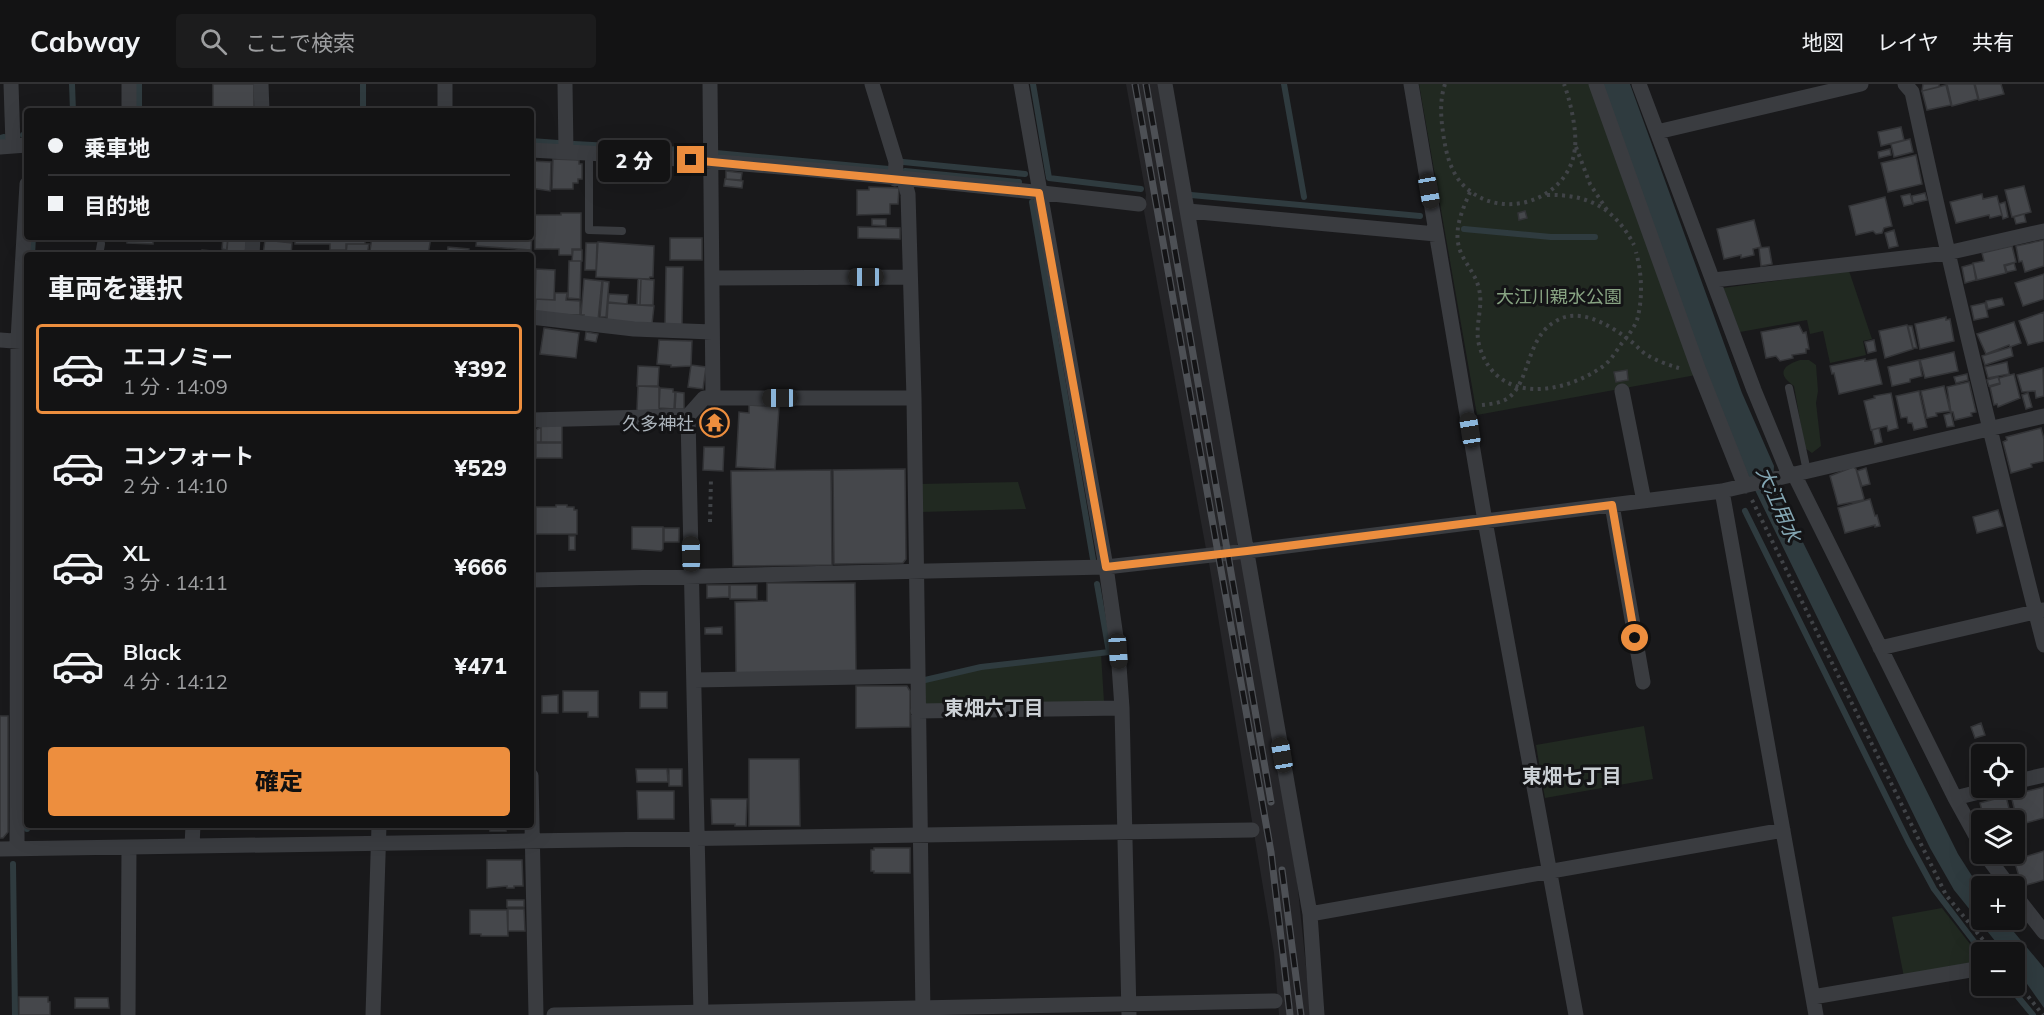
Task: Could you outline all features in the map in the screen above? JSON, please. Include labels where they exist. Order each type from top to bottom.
[{"type":"street","points":[[11,84],[13,146]]},
{"type":"street","points":[[129,84],[129,108]]},
{"type":"street","points":[[261,84],[262,108]]},
{"type":"street","points":[[445,84],[446,108]]},
{"type":"street","points":[[565,84],[566,152]]},
{"type":"street","points":[[710,84],[712,398]]},
{"type":"street","points":[[872,84],[900,179],[908,194],[914,398],[923,1011]]},
{"type":"street","points":[[1021,84],[1106,567],[1118,651],[1122,708],[1129,1010]]},
{"type":"street","points":[[1165,84],[1310,914],[1317,1015]]},
{"type":"street","points":[[1411,84],[1485,521],[1576,1015]]},
{"type":"street","points":[[1596,84],[1698,368],[1748,485]]},
{"type":"street","points":[[1639,84],[1754,390],[1793,474],[1971,827]]},
{"type":"street","points":[[1657,132],[1861,84]]},
{"type":"street","points":[[1905,84],[1912,92],[1988,429],[2040,611],[2044,645]]},
{"type":"street","points":[[534,150],[711,162],[1138,204]]},
{"type":"street","points":[[1188,211],[1436,234]]},
{"type":"street","points":[[1714,280],[1947,253],[2044,231]]},
{"type":"street","points":[[712,278],[910,277]]},
{"type":"street","points":[[17,849],[24,302]]},
{"type":"street","points":[[534,317],[634,329],[712,332]]},
{"type":"street","points":[[0,340],[23,341]]},
{"type":"street","points":[[1622,391],[1644,501]]},
{"type":"street","points":[[700,1013],[688,416],[704,398],[914,398]]},
{"type":"street","points":[[534,420],[688,416]]},
{"type":"street","points":[[534,580],[1106,567],[1722,491],[2044,416]]},
{"type":"street","points":[[1722,491],[1816,1015]]},
{"type":"street","points":[[1612,505],[1643,682]]},
{"type":"street","points":[[1880,648],[2040,611]]},
{"type":"street","points":[[694,680],[918,676]]},
{"type":"street","points":[[918,711],[1122,708]]},
{"type":"street","points":[[2025,779],[2044,775]]},
{"type":"street","points":[[1955,798],[1971,794]]},
{"type":"street","points":[[192,846],[193,828]]},
{"type":"street","points":[[373,1015],[379,828]]},
{"type":"street","points":[[532,828],[536,1015]]},
{"type":"street","points":[[0,849],[1252,830]]},
{"type":"street","points":[[1310,914],[1783,830]]},
{"type":"street","points":[[128,1015],[129,847]]},
{"type":"street","points":[[2025,908],[2044,932]]},
{"type":"street","points":[[1813,997],[1971,970]]},
{"type":"street","points":[[554,1015],[1129,1010],[1275,1001]]},
{"type":"lane","points":[[589,153],[589,230],[622,231]]},
{"type":"lane","points":[[100,252],[101,244]]},
{"type":"lane","points":[[1789,388],[1793,474]]},
{"type":"path","points":[[1445,84],[1440,108],[1446,153],[1455,173],[1470,192],[1488,201],[1509,204],[1525,204],[1547,195],[1573,196],[1591,202],[1609,213],[1625,228],[1635,248],[1640,266],[1641,295],[1636,321],[1604,366],[1577,382],[1542,390],[1517,387],[1498,376],[1479,347],[1477,317],[1482,305],[1480,291],[1476,277],[1460,251],[1457,238],[1458,219],[1470,192]]},
{"type":"path","points":[[1564,84],[1570,102],[1576,146],[1590,184],[1609,213]]},
{"type":"path","points":[[1547,195],[1567,172],[1576,146]]},
{"type":"path","points":[[1466,407],[1501,402],[1510,397],[1543,331],[1557,319],[1574,315],[1587,316],[1626,338],[1645,354],[1671,366],[1689,370],[1698,368]]},
{"type":"path","points":[[1748,485],[1946,895],[1985,942]]},
{"type":"path","points":[[2025,993],[2043,1015]]},
{"type":"shaded area","points":[[1126,84],[1158,84],[1240,540],[1237,545],[1206,549],[1144,211],[1146,195]]},
{"type":"shaded area","points":[[1233,558],[1242,560],[1297,880],[1311,1015],[1279,1015],[1274,953],[1209,563]]},
{"type":"green space","name":"大江川親水公園","points":[[1419,84],[1591,84],[1696,375],[1477,415]]},
{"type":"green space","points":[[1849,271],[1872,339],[1863,341],[1866,355],[1830,363],[1823,331],[1810,334],[1807,320],[1740,332],[1723,288]]},
{"type":"green space","points":[[1809,360],[1816,365],[1818,391],[1816,403],[1821,446],[1812,453],[1805,448],[1794,386],[1788,382],[1784,374],[1789,364]]},
{"type":"green space","points":[[1018,482],[1026,509],[921,512],[920,484]]},
{"type":"green space","points":[[1101,654],[1104,702],[922,706],[925,681],[980,669]]},
{"type":"green space","points":[[1644,726],[1653,779],[1545,798],[1536,745]]},
{"type":"green space","points":[[1942,908],[1971,945],[1971,965],[1904,977],[1892,917]]},
{"type":"water","name":"大江用水","points":[[1602,84],[1630,84],[1742,393],[1774,466],[1773,482],[1958,854],[1972,876],[1971,911],[1954,890],[1930,848],[1754,488],[1719,409]]},
{"type":"water","points":[[1986,930],[2012,930],[2022,942],[1996,942]]},
{"type":"water","points":[[2025,945],[2044,968],[2044,1008],[2025,981]]},
{"type":"building","points":[[213,84],[254,84],[254,108],[213,108]]},
{"type":"building","points":[[1923,84],[1939,84],[1939,87],[1922,91]]},
{"type":"building","points":[[1947,84],[1974,84],[1978,99],[1952,106]]},
{"type":"building","points":[[1975,84],[2001,84],[2004,94],[1979,100]]},
{"type":"building","points":[[1946,85],[1951,105],[1927,110],[1922,91]]},
{"type":"building","points":[[1901,127],[1904,140],[1881,146],[1878,132]]},
{"type":"building","points":[[1910,139],[1913,152],[1894,157],[1891,144]]},
{"type":"building","points":[[1890,149],[1891,155],[1879,158],[1878,152]]},
{"type":"building","points":[[1916,155],[1922,184],[1888,192],[1881,163]]},
{"type":"building","points":[[553,159],[579,160],[579,164],[582,164],[582,179],[578,179],[578,183],[573,183],[573,189],[552,189]]},
{"type":"building","points":[[534,161],[551,162],[550,191],[534,188]]},
{"type":"building","points":[[726,171],[742,173],[741,180],[726,179]]},
{"type":"building","points":[[725,179],[743,181],[742,188],[724,186]]},
{"type":"building","points":[[2024,186],[2031,212],[2012,217],[2005,190]]},
{"type":"building","points":[[869,187],[899,188],[898,204],[890,204],[890,214],[857,215],[857,190],[869,190]]},
{"type":"building","points":[[1925,193],[1927,200],[1913,203],[1912,196]]},
{"type":"building","points":[[1910,194],[1913,204],[1904,206],[1901,196]]},
{"type":"building","points":[[1982,194],[1983,199],[1997,196],[2002,215],[1990,218],[1989,215],[1956,223],[1950,202]]},
{"type":"building","points":[[1885,197],[1892,226],[1884,228],[1882,233],[1876,234],[1873,231],[1856,235],[1849,206]]},
{"type":"building","points":[[2005,202],[2008,217],[2003,219],[1999,204]]},
{"type":"building","points":[[1525,211],[1527,218],[1519,220],[1518,213]]},
{"type":"building","points":[[561,213],[581,213],[581,249],[572,249],[572,255],[559,255],[559,249],[535,249],[535,215],[561,215]]},
{"type":"building","points":[[2024,214],[2026,222],[2016,224],[2014,217]]},
{"type":"building","points":[[872,219],[886,219],[886,226],[872,225]]},
{"type":"building","points":[[1754,220],[1761,247],[1753,249],[1754,255],[1724,259],[1717,229]]},
{"type":"building","points":[[858,227],[900,228],[900,239],[858,238]]},
{"type":"building","points":[[1894,230],[1898,246],[1889,248],[1885,233]]},
{"type":"building","points":[[670,238],[702,238],[702,260],[670,260]]},
{"type":"building","points":[[127,240],[153,240],[153,244],[127,243]]},
{"type":"building","points":[[223,240],[228,240],[227,250],[222,249]]},
{"type":"building","points":[[228,240],[247,240],[245,252],[226,252]]},
{"type":"building","points":[[265,240],[292,243],[291,252],[263,252]]},
{"type":"building","points":[[295,240],[365,240],[365,244],[346,244],[346,250],[330,250],[330,244],[295,244]]},
{"type":"building","points":[[372,240],[430,240],[428,252],[370,251]]},
{"type":"building","points":[[477,240],[532,240],[531,250],[476,246]]},
{"type":"building","points":[[2044,240],[2044,266],[2025,272],[2022,261],[2019,262],[2016,246]]},
{"type":"building","points":[[598,242],[654,246],[653,277],[649,279],[596,277]]},
{"type":"building","points":[[586,243],[597,243],[596,270],[585,270]]},
{"type":"building","points":[[347,244],[369,244],[368,252],[346,252]]},
{"type":"building","points":[[2012,246],[2016,262],[2004,265],[2006,273],[1977,280],[1973,263],[1984,261],[1982,253]]},
{"type":"building","points":[[448,247],[469,249],[468,252],[447,252]]},
{"type":"building","points":[[1769,247],[1772,264],[1761,266],[1759,248]]},
{"type":"building","points":[[516,250],[531,250],[531,252],[516,252]]},
{"type":"building","points":[[573,250],[582,250],[582,261],[572,261]]},
{"type":"building","points":[[569,261],[581,261],[580,299],[568,298]]},
{"type":"building","points":[[2014,263],[2016,270],[2007,272],[2005,266]]},
{"type":"building","points":[[1973,264],[1976,280],[1965,283],[1962,267]]},
{"type":"building","points":[[666,267],[683,267],[682,325],[665,325]]},
{"type":"building","points":[[536,269],[555,270],[554,300],[535,299]]},
{"type":"building","points":[[2044,274],[2044,299],[2023,306],[2015,283]]},
{"type":"building","points":[[584,279],[602,281],[598,320],[583,318],[584,315],[581,315]]},
{"type":"building","points":[[638,279],[641,279],[640,305],[637,305]]},
{"type":"building","points":[[641,279],[654,280],[653,305],[640,305]]},
{"type":"building","points":[[603,281],[609,282],[606,317],[600,317]]},
{"type":"building","points":[[555,293],[567,293],[566,300],[580,301],[580,315],[535,314],[536,299],[555,300]]},
{"type":"building","points":[[609,294],[628,295],[627,304],[608,302]]},
{"type":"building","points":[[2002,298],[2004,305],[1988,309],[1986,301]]},
{"type":"building","points":[[608,303],[654,306],[652,324],[607,321]]},
{"type":"building","points":[[1985,303],[1988,317],[1974,320],[1971,306]]},
{"type":"building","points":[[2044,312],[2044,341],[2028,345],[2019,321]]},
{"type":"building","points":[[1946,317],[1946,320],[1950,319],[1954,341],[1920,349],[1915,324]]},
{"type":"building","points":[[2014,322],[2021,343],[1986,354],[1977,334]]},
{"type":"building","points":[[1799,325],[1803,333],[1806,332],[1809,349],[1806,349],[1806,353],[1792,355],[1793,358],[1780,361],[1776,356],[1766,358],[1761,332]]},
{"type":"building","points":[[1907,325],[1913,349],[1885,358],[1879,331]]},
{"type":"building","points":[[1908,326],[1912,326],[1917,348],[1913,348]]},
{"type":"building","points":[[544,328],[579,333],[576,358],[540,354]]},
{"type":"building","points":[[586,332],[598,334],[596,342],[585,340]]},
{"type":"building","points":[[659,340],[692,341],[691,366],[671,367],[671,365],[657,364]]},
{"type":"building","points":[[1874,340],[1876,351],[1868,353],[1865,342]]},
{"type":"building","points":[[2011,347],[2013,356],[1985,365],[1982,356]]},
{"type":"building","points":[[1954,352],[1958,371],[1925,378],[1920,360]]},
{"type":"building","points":[[1865,359],[1865,361],[1876,359],[1882,384],[1839,394],[1830,366]]},
{"type":"building","points":[[1919,360],[1922,376],[1910,379],[1910,382],[1892,386],[1888,367]]},
{"type":"building","points":[[2007,362],[2009,374],[1988,378],[1985,367]]},
{"type":"building","points":[[691,365],[706,367],[703,389],[688,387]]},
{"type":"building","points":[[638,366],[659,367],[658,386],[637,386]]},
{"type":"building","points":[[2043,368],[2044,396],[2036,398],[2035,391],[2022,392],[2017,375]]},
{"type":"building","points":[[1627,370],[1628,380],[1616,382],[1614,372]]},
{"type":"building","points":[[1967,374],[1968,380],[1956,383],[1954,377]]},
{"type":"building","points":[[2014,374],[2020,398],[1998,407],[1997,404],[1994,405],[1990,387],[2000,384],[1999,378]]},
{"type":"building","points":[[1998,377],[2000,383],[1989,386],[1987,380]]},
{"type":"building","points":[[1969,382],[1976,412],[1971,413],[1972,416],[1955,420],[1951,412],[1947,387]]},
{"type":"building","points":[[638,386],[659,387],[659,410],[638,411]]},
{"type":"building","points":[[1944,386],[1950,411],[1936,413],[1937,416],[1927,418],[1921,391]]},
{"type":"building","points":[[660,388],[673,389],[675,392],[674,409],[659,408]]},
{"type":"building","points":[[1919,391],[1927,427],[1914,430],[1912,423],[1908,423],[1907,417],[1901,418],[1896,396]]},
{"type":"building","points":[[676,392],[684,393],[684,409],[675,409]]},
{"type":"building","points":[[1891,393],[1898,428],[1888,431],[1887,426],[1871,430],[1864,401],[1875,398],[1874,396]]},
{"type":"building","points":[[2028,393],[2032,407],[2026,409],[2022,395]]},
{"type":"building","points":[[749,405],[779,407],[775,469],[736,467],[739,412],[749,413]]},
{"type":"building","points":[[1951,413],[1954,426],[1947,427],[1944,415]]},
{"type":"building","points":[[712,419],[719,419],[718,423],[723,423],[722,436],[707,435],[707,423],[711,423]]},
{"type":"building","points":[[541,425],[562,425],[562,442],[541,442]]},
{"type":"building","points":[[541,427],[541,442],[536,442],[536,430]]},
{"type":"building","points":[[1879,428],[1882,442],[1875,444],[1872,430]]},
{"type":"building","points":[[2041,428],[2044,439],[2044,461],[2011,473],[2003,442],[2007,440],[2006,437]]},
{"type":"building","points":[[536,443],[562,443],[562,458],[536,458]]},
{"type":"building","points":[[704,447],[724,447],[723,471],[703,470]]},
{"type":"building","points":[[1853,467],[1856,469],[1864,498],[1838,505],[1830,476]]},
{"type":"building","points":[[1866,468],[1870,484],[1862,486],[1857,471]]},
{"type":"building","points":[[905,469],[906,559],[903,563],[834,564],[833,470]]},
{"type":"building","points":[[831,470],[832,565],[733,566],[731,471]]},
{"type":"building","points":[[1870,499],[1880,526],[1875,527],[1875,525],[1845,533],[1838,508]]},
{"type":"building","points":[[556,505],[567,505],[577,510],[577,534],[536,534],[536,507],[556,507]]},
{"type":"building","points":[[1998,510],[2003,526],[1977,533],[1973,517]]},
{"type":"building","points":[[632,527],[663,527],[663,549],[661,551],[632,549]]},
{"type":"building","points":[[664,528],[679,528],[679,542],[664,542]]},
{"type":"building","points":[[569,536],[575,536],[575,550],[569,550]]},
{"type":"building","points":[[767,583],[855,583],[856,673],[736,674],[735,602],[767,601]]},
{"type":"building","points":[[707,585],[729,585],[729,597],[707,598]]},
{"type":"building","points":[[730,585],[757,585],[757,599],[730,599]]},
{"type":"building","points":[[722,627],[722,634],[705,634],[705,628]]},
{"type":"building","points":[[856,686],[907,686],[910,691],[910,727],[856,728]]},
{"type":"building","points":[[563,691],[598,691],[598,717],[588,717],[588,712],[563,712]]},
{"type":"building","points":[[640,692],[667,692],[667,708],[640,708]]},
{"type":"building","points":[[558,695],[558,713],[542,713],[542,696]]},
{"type":"building","points":[[0,716],[8,716],[8,832],[3,838],[0,838]]},
{"type":"building","points":[[1981,723],[1985,735],[1975,738],[1971,727]]},
{"type":"building","points":[[749,759],[799,759],[800,826],[749,826]]},
{"type":"building","points":[[636,769],[667,769],[668,782],[637,782]]},
{"type":"building","points":[[669,769],[682,769],[682,786],[669,786]]},
{"type":"building","points":[[2044,787],[2044,818],[2025,823],[2025,810],[2014,810],[2012,798],[2025,798],[2025,792]]},
{"type":"building","points":[[637,791],[674,791],[674,819],[638,819]]},
{"type":"building","points":[[2006,798],[2009,810],[1982,810],[1980,803]]},
{"type":"building","points":[[711,799],[747,799],[746,826],[712,824]]},
{"type":"building","points":[[490,828],[506,828],[506,831],[490,831]]},
{"type":"building","points":[[874,848],[910,848],[910,873],[874,873],[871,871],[871,850]]},
{"type":"building","points":[[2044,851],[2044,880],[2025,885],[2025,876],[2019,876],[2015,864],[2025,864],[2025,857]]},
{"type":"building","points":[[487,860],[522,860],[523,886],[487,888]]},
{"type":"building","points":[[507,900],[524,900],[524,907],[507,907]]},
{"type":"building","points":[[508,909],[524,909],[525,931],[508,931]]},
{"type":"building","points":[[470,910],[507,910],[508,936],[470,934]]},
{"type":"building","points":[[19,997],[48,997],[50,1015],[19,1015]]},
{"type":"building","points":[[75,998],[108,998],[109,1008],[75,1008]]},
{"type":"waterway","points":[[72,84],[73,108]]},
{"type":"waterway","points":[[139,84],[139,108]]},
{"type":"waterway","points":[[363,84],[363,108]]},
{"type":"waterway","points":[[1033,84],[1049,178],[1141,189]]},
{"type":"waterway","points":[[1284,84],[1304,197]]},
{"type":"waterway","points":[[0,138],[4,137]]},
{"type":"waterway","points":[[534,141],[558,143]]},
{"type":"waterway","points":[[574,144],[702,151]]},
{"type":"waterway","points":[[716,153],[889,169]]},
{"type":"waterway","points":[[903,162],[1025,174]]},
{"type":"waterway","points":[[905,171],[1019,182]]},
{"type":"waterway","points":[[1191,195],[1420,216]]},
{"type":"waterway","points":[[1032,202],[1093,559]]},
{"type":"waterway","points":[[1464,229],[1551,237],[1595,237]]},
{"type":"waterway","points":[[32,252],[33,240]]},
{"type":"waterway","points":[[1745,511],[1908,841],[1934,889],[1974,942]]},
{"type":"waterway","points":[[925,680],[981,667],[1109,652],[1097,584]]},
{"type":"waterway","points":[[13,864],[15,1015]]},
{"type":"waterway","points":[[2017,996],[2033,1015]]},
{"type":"railway","points":[[1135,84],[1271,852],[1290,1015]]},
{"type":"railway","points":[[1146,84],[1271,802]]},
{"type":"railway","points":[[1282,870],[1301,1015]]},
{"type":"place","name":"久多神社","points":[[715,423]]},
{"type":"district","name":"東畑六丁目","points":[[994,707]]},
{"type":"district","name":"東畑七丁目","points":[[1572,775]]},
{"type":"route","points":[[691,160],[1039,193],[1106,567],[1612,505],[1635,638]]}]
